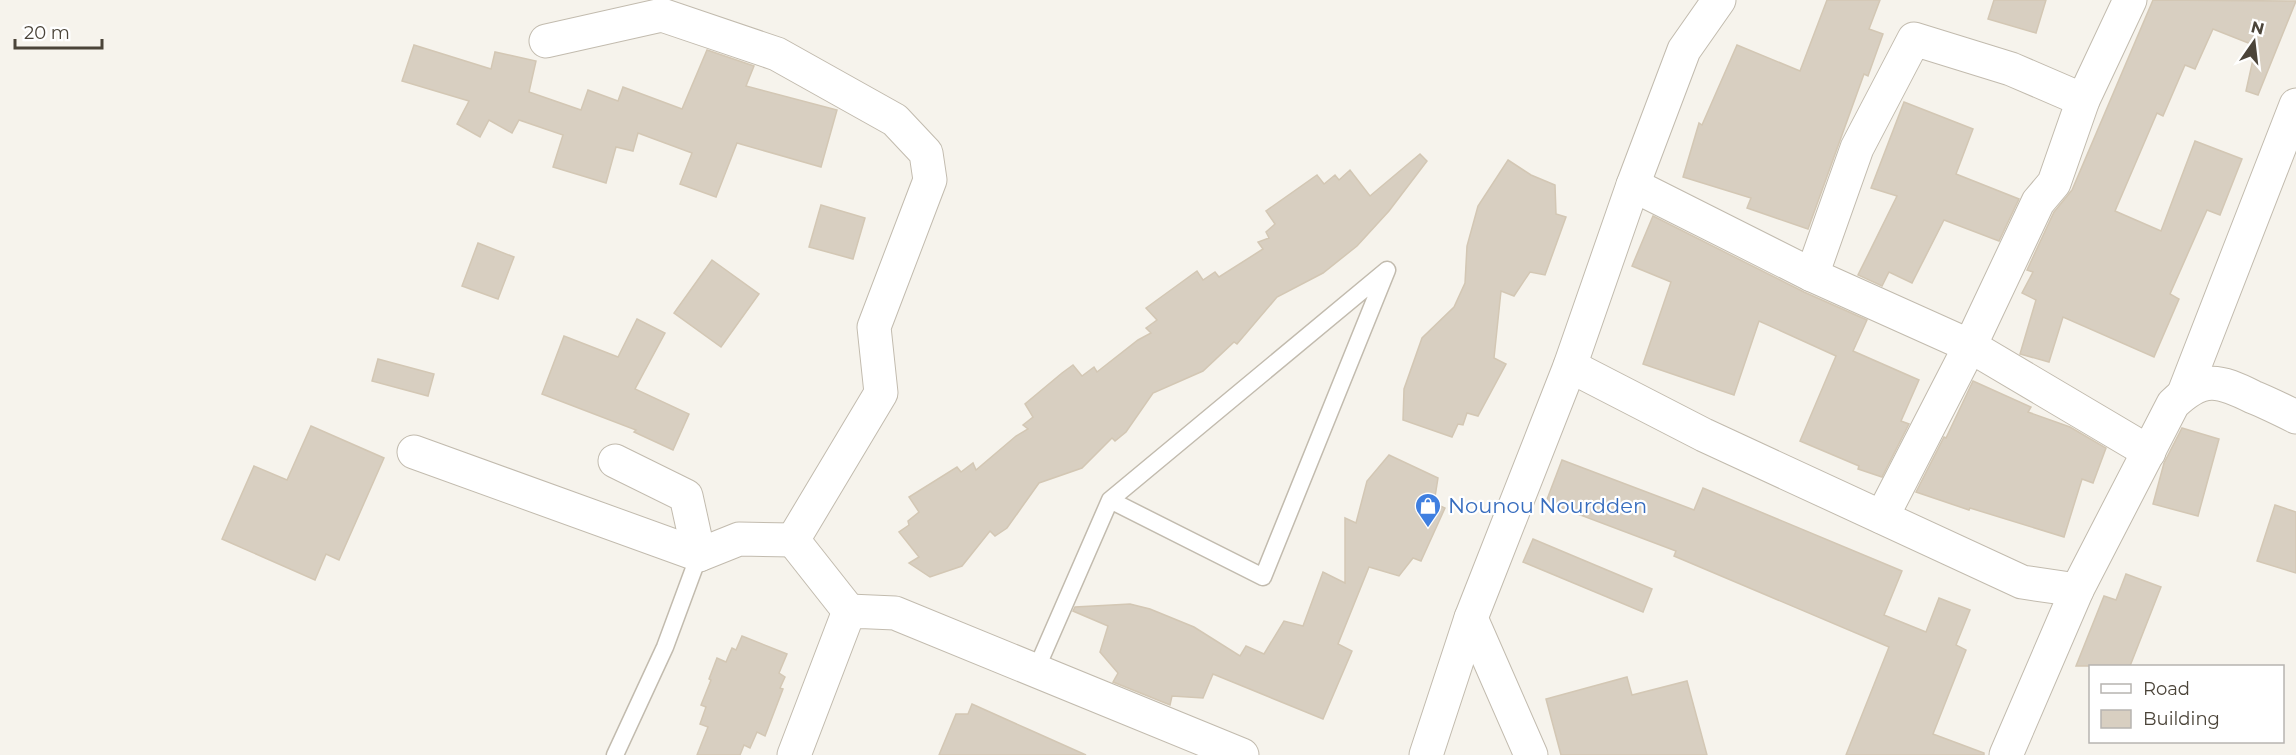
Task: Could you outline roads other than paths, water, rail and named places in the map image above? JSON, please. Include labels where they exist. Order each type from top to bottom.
[{"type":"street","points":[[1426,755],[1471,618],[1570,366],[1683,50],[1719,0]]},
{"type":"street","points":[[1882,518],[1970,346],[2038,202],[2054,183],[2083,100],[2130,0]]},
{"type":"street","points":[[546,42],[662,15],[777,54],[896,120],[926,153],[930,180],[874,327],[881,393],[793,540]]},
{"type":"street","points":[[1812,275],[1857,148],[1914,39],[2011,69],[2083,100]]},
{"type":"street","points":[[2184,393],[2296,105]]},
{"type":"street","points":[[1633,185],[1812,275],[1970,346],[2149,452]]},
{"type":"street","points":[[1570,366],[1704,435],[2022,582],[2077,590]]},
{"type":"street","points":[[2006,755],[2077,590],[2173,404],[2184,393],[2197,387],[2211,383],[2227,384],[2296,417]]},
{"type":"street","points":[[414,452],[699,555],[739,539],[793,540]]},
{"type":"street","points":[[615,462],[686,496],[699,555]]},
{"type":"street","points":[[793,540],[849,611],[895,614],[1242,755]]},
{"type":"street","points":[[794,755],[849,611]]},
{"type":"street","points":[[1471,618],[1531,755]]},
{"type":"lane","points":[[1035,672],[1110,500],[1387,270],[1263,577],[1110,500]]},
{"type":"lane","points":[[615,755],[665,647],[699,555]]},
{"type":"place","name":"Nounou Nourdden","points":[[1428,529]]}]
